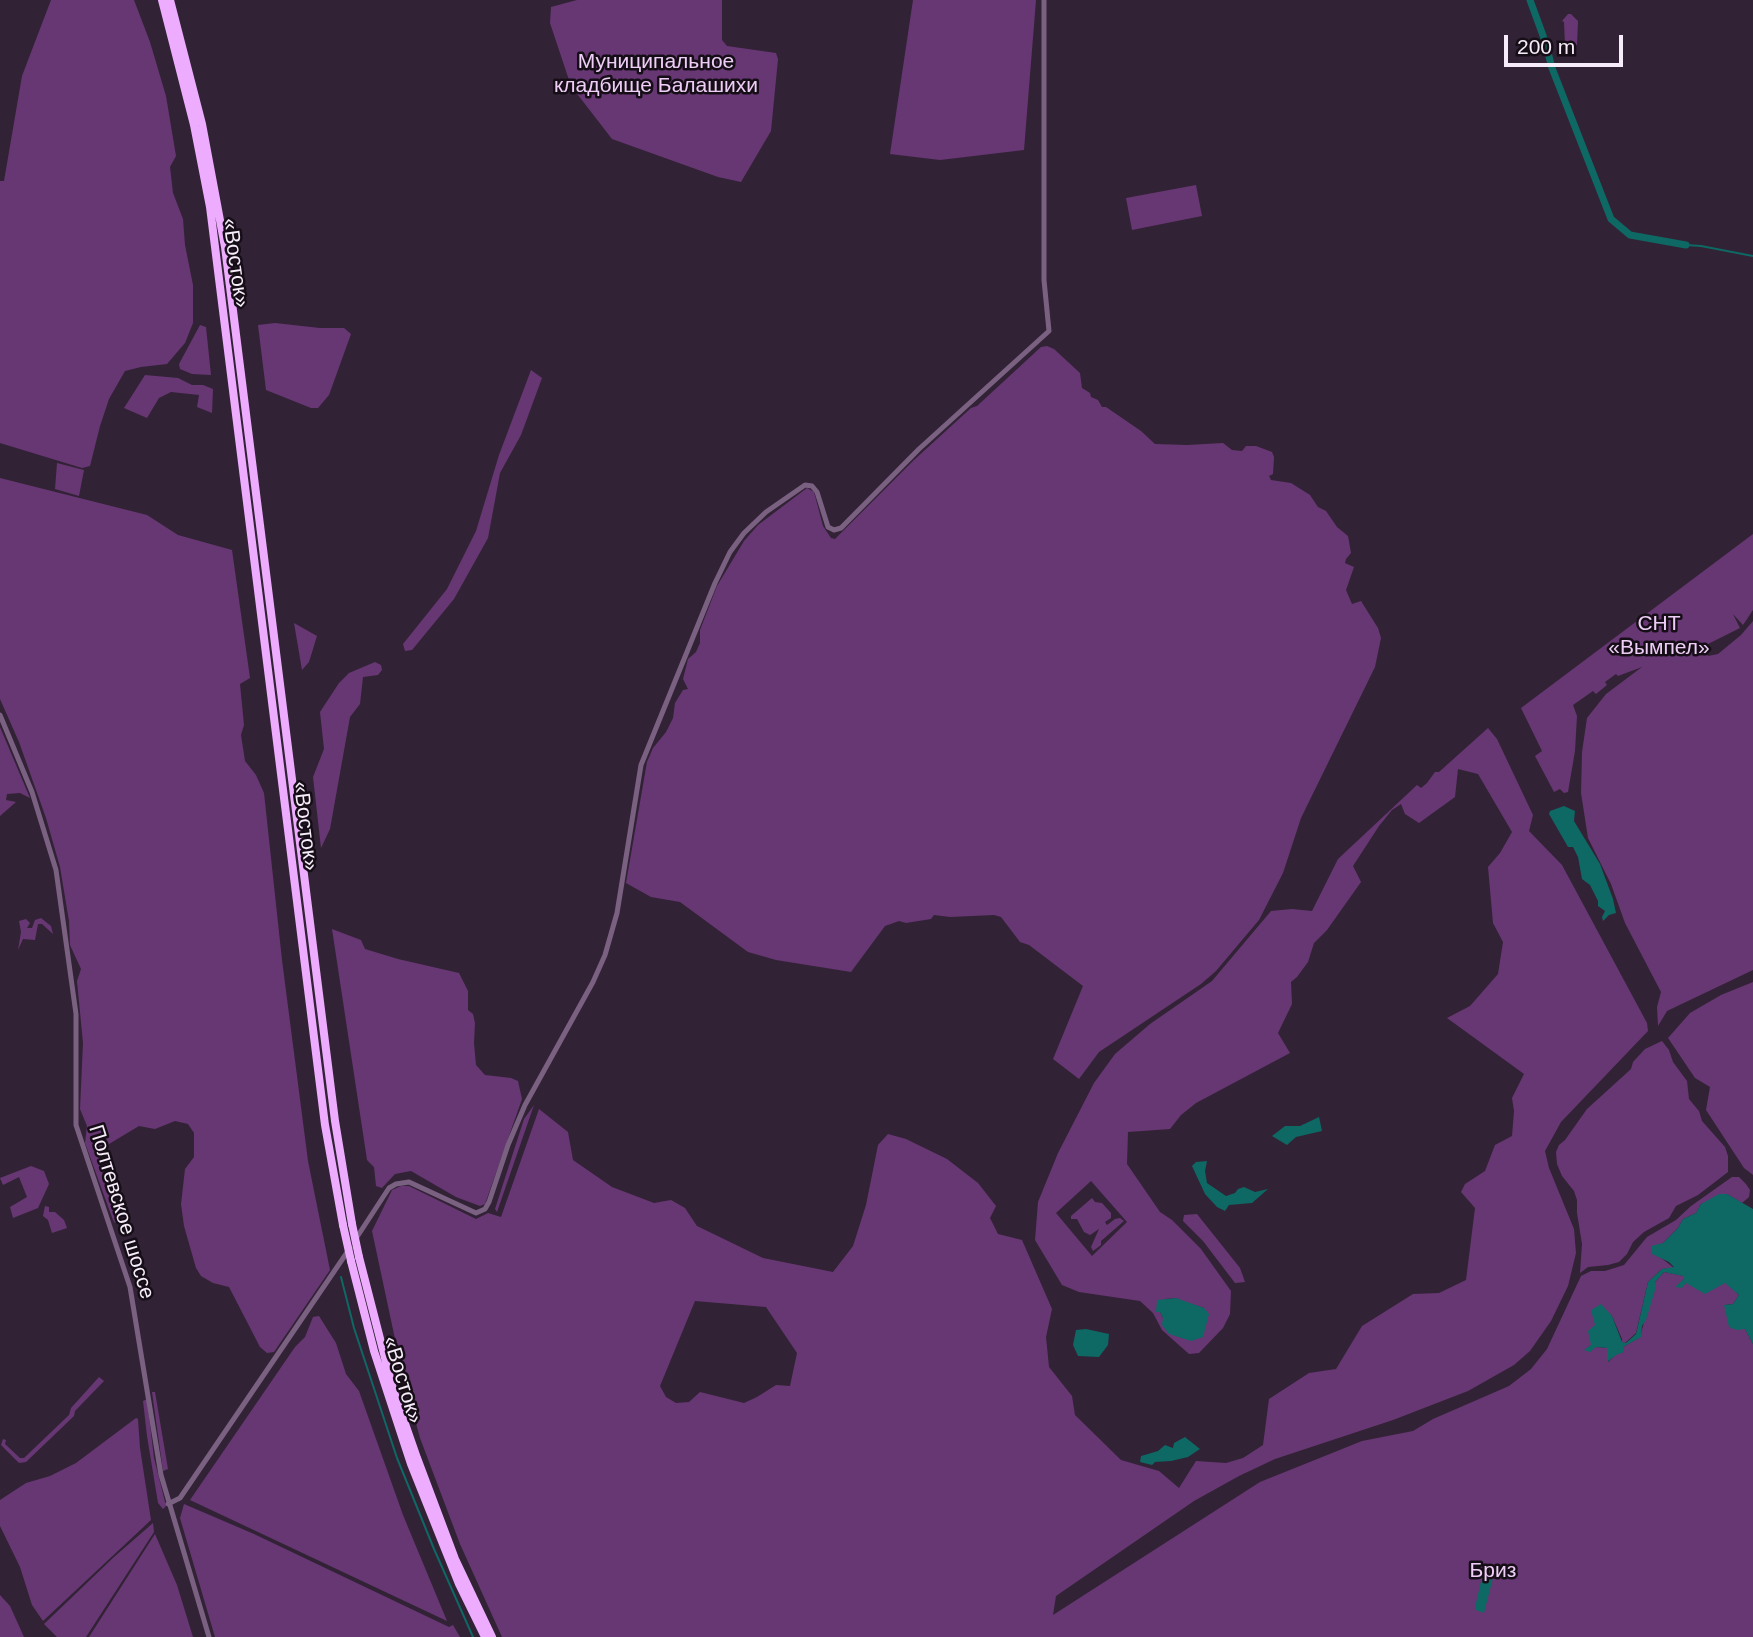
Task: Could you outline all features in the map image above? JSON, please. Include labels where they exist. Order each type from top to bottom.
[{"type":"highway","name":"«Восток»","points":[[162,0],[181,69],[210,207],[323,1111],[374,1351],[411,1464],[454,1572],[485,1637]]},
{"type":"highway","name":"«Восток»","points":[[170,0],[202,124],[225,247],[347,1224]]},
{"type":"highway","name":"«Восток»","points":[[355,1259],[416,1458],[456,1559],[492,1637]]},
{"type":"street","points":[[168,1504],[180,1498],[281,1352],[389,1188],[409,1182],[472,1212],[485,1209],[525,1105],[605,956],[617,913],[641,765],[715,583],[730,552],[744,533],[766,512],[804,485],[812,486],[817,492],[828,527],[834,530],[841,528],[919,449],[1047,335],[1050,324],[1044,270],[1044,0]]},
{"type":"street","name":"Полтевское шоссе","points":[[0,715],[32,792],[56,870],[76,1022],[75,1120],[132,1296],[156,1452],[168,1504],[209,1637]]},
{"type":"green space","points":[[51,0],[134,0],[166,96],[176,156],[170,167],[173,193],[183,219],[193,285],[193,323],[185,343],[167,364],[125,371],[109,399],[90,466],[82,468],[0,443],[0,181],[4,181],[22,76]]},
{"type":"green space","name":"Муниципальное кладбище Балашихи","points":[[577,0],[722,0],[722,40],[727,46],[776,53],[778,59],[771,131],[741,182],[718,177],[612,139],[571,86],[550,23],[551,7]]},
{"type":"green space","points":[[913,0],[1036,0],[1024,150],[940,160],[890,154]]},
{"type":"green space","points":[[1568,14],[1578,21],[1577,45],[1565,45],[1562,21]]},
{"type":"green space","points":[[1196,185],[1202,216],[1132,230],[1126,198]]},
{"type":"green space","points":[[275,323],[344,328],[351,334],[329,395],[318,408],[311,408],[266,390],[258,325]]},
{"type":"green space","points":[[200,325],[206,327],[211,375],[192,374],[180,369],[179,364]]},
{"type":"green space","points":[[1041,347],[1054,349],[1080,373],[1082,388],[1098,400],[1102,407],[1141,431],[1155,444],[1223,443],[1232,450],[1242,451],[1246,446],[1256,446],[1272,452],[1274,457],[1273,474],[1269,476],[1271,480],[1291,483],[1310,495],[1318,507],[1326,511],[1337,527],[1348,536],[1351,553],[1345,563],[1354,567],[1346,590],[1352,604],[1361,601],[1378,628],[1381,638],[1375,667],[1301,818],[1283,873],[1259,920],[1216,971],[1201,984],[1099,1052],[1079,1079],[1053,1059],[1083,986],[1029,945],[1020,942],[1001,917],[934,915],[931,919],[906,923],[899,921],[885,926],[851,972],[776,960],[748,952],[680,902],[651,897],[626,883],[647,762],[673,718],[675,703],[683,690],[688,689],[683,679],[688,659],[696,652],[700,643],[700,630],[717,586],[744,541],[758,525],[807,488],[814,492],[823,526],[831,538],[835,539],[971,408],[977,406]]},
{"type":"green space","points":[[531,370],[542,378],[521,435],[500,473],[488,538],[454,599],[412,650],[405,651],[403,644],[447,589],[476,531],[499,455]]},
{"type":"green space","points":[[145,375],[178,378],[192,385],[213,389],[212,413],[197,407],[199,395],[171,392],[159,398],[147,418],[124,408]]},
{"type":"green space","points":[[57,463],[84,470],[79,496],[55,489]]},
{"type":"green space","points":[[0,478],[147,515],[178,535],[232,550],[250,678],[240,684],[244,725],[241,735],[245,761],[256,775],[264,793],[308,1161],[330,1270],[274,1352],[267,1353],[260,1347],[229,1287],[213,1283],[201,1276],[196,1268],[181,1204],[185,1169],[194,1157],[194,1133],[188,1124],[175,1121],[155,1129],[139,1126],[109,1144],[98,1160],[118,1220],[115,1223],[85,1143],[87,1126],[80,1109],[83,1043],[77,981],[81,969],[70,945],[60,867],[46,818],[19,742],[0,699]]},
{"type":"green space","name":"СНТ «Вымпел»","points":[[1753,534],[1753,610],[1743,625],[1733,614],[1740,628],[1702,647],[1708,656],[1718,654],[1753,621],[1753,970],[1667,1011],[1658,1026],[1657,1007],[1661,992],[1625,923],[1611,884],[1588,838],[1581,793],[1582,752],[1587,718],[1606,694],[1642,667],[1618,676],[1616,674],[1605,682],[1607,685],[1596,694],[1593,691],[1573,705],[1577,716],[1575,751],[1568,792],[1564,793],[1560,789],[1554,792],[1535,756],[1542,751],[1521,708]]},
{"type":"green space","points":[[294,623],[317,636],[309,662],[302,670]]},
{"type":"green space","points":[[375,662],[381,665],[382,670],[378,675],[363,677],[360,704],[350,717],[330,829],[321,848],[313,777],[324,749],[320,712],[349,673]]},
{"type":"green space","points":[[0,727],[30,798],[20,793],[7,794],[6,800],[16,802],[0,816]]},
{"type":"green space","name":"Бриз","points":[[1488,728],[1497,739],[1533,815],[1529,831],[1562,865],[1647,1023],[1648,1031],[1561,1122],[1545,1151],[1549,1168],[1574,1229],[1576,1253],[1568,1286],[1551,1321],[1530,1351],[1514,1365],[1468,1391],[1393,1420],[1275,1459],[1239,1476],[1194,1501],[1056,1596],[1053,1615],[1260,1482],[1362,1441],[1413,1431],[1433,1419],[1509,1386],[1531,1369],[1547,1349],[1581,1276],[1591,1271],[1605,1271],[1624,1265],[1647,1237],[1676,1220],[1732,1177],[1739,1177],[1750,1190],[1749,1197],[1742,1203],[1727,1194],[1701,1204],[1696,1213],[1683,1219],[1663,1243],[1656,1254],[1674,1268],[1662,1269],[1648,1282],[1636,1333],[1625,1343],[1622,1342],[1612,1316],[1606,1311],[1595,1326],[1591,1345],[1585,1350],[1607,1348],[1608,1362],[1623,1347],[1640,1337],[1655,1282],[1664,1272],[1684,1276],[1676,1287],[1686,1283],[1725,1282],[1739,1295],[1733,1304],[1725,1305],[1745,1329],[1753,1344],[1753,1637],[502,1637],[460,1544],[420,1438],[401,1367],[372,1231],[392,1190],[409,1186],[476,1219],[488,1213],[501,1217],[539,1109],[568,1132],[573,1160],[612,1187],[654,1203],[671,1200],[685,1208],[697,1226],[763,1258],[833,1272],[853,1246],[866,1205],[878,1145],[888,1134],[906,1139],[947,1159],[978,1183],[996,1206],[990,1218],[998,1234],[1022,1240],[1052,1309],[1046,1337],[1049,1367],[1072,1396],[1075,1415],[1121,1460],[1159,1471],[1179,1488],[1196,1461],[1226,1463],[1243,1458],[1263,1445],[1269,1399],[1309,1373],[1336,1369],[1362,1326],[1413,1294],[1439,1293],[1466,1280],[1475,1208],[1461,1192],[1465,1184],[1485,1171],[1495,1145],[1512,1136],[1512,1098],[1524,1074],[1447,1018],[1470,1006],[1498,974],[1503,942],[1493,923],[1488,867],[1512,832],[1478,774],[1458,769],[1455,797],[1419,823],[1405,814],[1401,804],[1392,810],[1379,826],[1353,866],[1361,882],[1327,930],[1314,943],[1308,962],[1291,982],[1292,1004],[1278,1033],[1290,1053],[1196,1103],[1181,1115],[1170,1129],[1128,1132],[1127,1164],[1160,1212],[1172,1220],[1201,1249],[1231,1291],[1230,1314],[1223,1328],[1199,1353],[1189,1354],[1162,1330],[1153,1313],[1140,1301],[1079,1292],[1062,1285],[1035,1240],[1038,1202],[1058,1153],[1094,1083],[1115,1054],[1150,1024],[1212,981],[1271,911],[1312,911],[1338,859],[1417,785],[1421,788],[1435,772],[1439,772]],"holes":[[[1091,1181],[1127,1222],[1092,1256],[1056,1213]],[[1176,1298],[1204,1308],[1163,1318],[1160,1312],[1165,1299]],[[695,1301],[766,1307],[797,1353],[790,1386],[776,1385],[744,1403],[700,1392],[689,1402],[676,1403],[666,1397],[660,1386]]]},
{"type":"green space","points":[[41,918],[51,926],[53,934],[42,924],[38,924],[35,940],[23,939],[18,950],[21,932],[19,921],[26,919],[30,923],[27,928],[32,928],[35,920]]},
{"type":"green space","points":[[332,929],[361,940],[365,949],[459,973],[468,991],[468,1010],[473,1014],[475,1023],[476,1065],[485,1075],[518,1081],[522,1099],[485,1204],[480,1206],[456,1197],[411,1171],[395,1174],[382,1188],[376,1186],[374,1167],[367,1160]]},
{"type":"green space","points":[[1753,982],[1753,1175],[1744,1168],[1706,1110],[1710,1087],[1695,1078],[1668,1038],[1690,1013],[1721,995]]},
{"type":"green space","points":[[1662,1041],[1687,1081],[1689,1099],[1699,1111],[1702,1121],[1725,1147],[1728,1172],[1698,1195],[1676,1206],[1669,1218],[1644,1232],[1619,1262],[1588,1267],[1580,1273],[1582,1244],[1577,1200],[1574,1191],[1562,1176],[1556,1152],[1587,1109],[1631,1069],[1633,1062],[1645,1049]]},
{"type":"green space","points":[[534,1105],[497,1212],[495,1209],[524,1119]]},
{"type":"green space","points":[[31,1166],[44,1171],[49,1184],[38,1208],[13,1218],[10,1207],[27,1197],[19,1177],[3,1185],[0,1178]]},
{"type":"green space","points":[[1092,1198],[1095,1202],[1102,1203],[1111,1213],[1111,1218],[1105,1222],[1107,1225],[1115,1219],[1124,1221],[1093,1251],[1091,1247],[1099,1229],[1090,1235],[1084,1232],[1077,1219],[1071,1219],[1071,1216]]},
{"type":"green space","points":[[45,1206],[49,1207],[49,1212],[55,1212],[64,1220],[67,1228],[52,1233],[48,1220],[43,1216]]},
{"type":"green space","points":[[1197,1214],[1240,1268],[1245,1282],[1235,1283],[1203,1241],[1183,1221],[1184,1215]]},
{"type":"green space","points":[[319,1316],[336,1343],[346,1374],[359,1391],[403,1515],[447,1621],[190,1500],[295,1347],[305,1337],[313,1317]]},
{"type":"green space","points":[[99,1377],[104,1381],[75,1411],[74,1416],[26,1462],[19,1463],[1,1445],[3,1439],[6,1440],[5,1444],[20,1458],[24,1458],[69,1415],[71,1408]]},
{"type":"green space","points":[[152,1392],[155,1392],[168,1469],[163,1471]]},
{"type":"green space","points":[[147,1399],[154,1458],[166,1506],[163,1509],[158,1503],[147,1436],[143,1401]]},
{"type":"green space","points":[[136,1418],[151,1520],[43,1621],[32,1605],[20,1567],[0,1526],[0,1500],[26,1483],[50,1476],[76,1463]]},
{"type":"green space","points":[[184,1504],[254,1534],[449,1627],[453,1625],[460,1637],[215,1637],[180,1518]]},
{"type":"green space","points":[[153,1523],[154,1532],[86,1637],[57,1637],[44,1624]]},
{"type":"green space","points":[[155,1534],[177,1585],[193,1637],[89,1637]]},
{"type":"green space","points":[[0,1595],[10,1606],[24,1637],[0,1637]]},
{"type":"shaded area","points":[[1564,806],[1575,811],[1574,821],[1600,864],[1613,899],[1616,913],[1603,921],[1605,911],[1598,906],[1590,885],[1582,879],[1578,857],[1573,847],[1568,847],[1549,814],[1550,811]]},
{"type":"shaded area","points":[[1319,1117],[1322,1131],[1296,1137],[1287,1145],[1272,1136],[1285,1126],[1300,1126]]},
{"type":"shaded area","points":[[1207,1161],[1207,1183],[1226,1196],[1244,1187],[1255,1192],[1268,1189],[1252,1203],[1229,1205],[1225,1211],[1217,1207],[1205,1194],[1192,1166],[1196,1162]]},
{"type":"shaded area","points":[[1719,1194],[1727,1194],[1753,1209],[1753,1344],[1745,1329],[1729,1327],[1724,1305],[1733,1304],[1739,1295],[1725,1283],[1705,1294],[1686,1283],[1682,1288],[1675,1287],[1684,1279],[1683,1276],[1664,1272],[1655,1282],[1656,1287],[1642,1326],[1641,1337],[1623,1347],[1624,1352],[1607,1362],[1607,1348],[1596,1347],[1590,1352],[1584,1350],[1591,1345],[1588,1331],[1595,1325],[1591,1310],[1601,1304],[1612,1316],[1622,1342],[1626,1343],[1636,1334],[1648,1282],[1662,1269],[1674,1267],[1652,1254],[1651,1246],[1663,1243],[1683,1219],[1696,1213],[1701,1204]]},
{"type":"shaded area","points":[[1176,1298],[1204,1308],[1209,1314],[1203,1337],[1191,1341],[1169,1334],[1162,1325],[1163,1318],[1160,1312],[1156,1312],[1157,1300]]},
{"type":"shaded area","points":[[1086,1329],[1109,1334],[1108,1345],[1099,1357],[1078,1356],[1073,1345],[1076,1330]]},
{"type":"shaded area","points":[[1185,1437],[1200,1449],[1188,1457],[1171,1461],[1155,1462],[1152,1465],[1140,1462],[1141,1456],[1158,1451],[1165,1445],[1173,1448],[1174,1443]]},
{"type":"shaded area","points":[[1492,1568],[1494,1574],[1484,1613],[1475,1607],[1484,1569]]},
{"type":"waterway","points":[[1530,0],[1552,68],[1611,219],[1630,235],[1686,245]]},
{"type":"waterway","points":[[1686,245],[1753,256]]},
{"type":"waterway","points":[[341,1277],[354,1328],[397,1458],[473,1637]]}]
